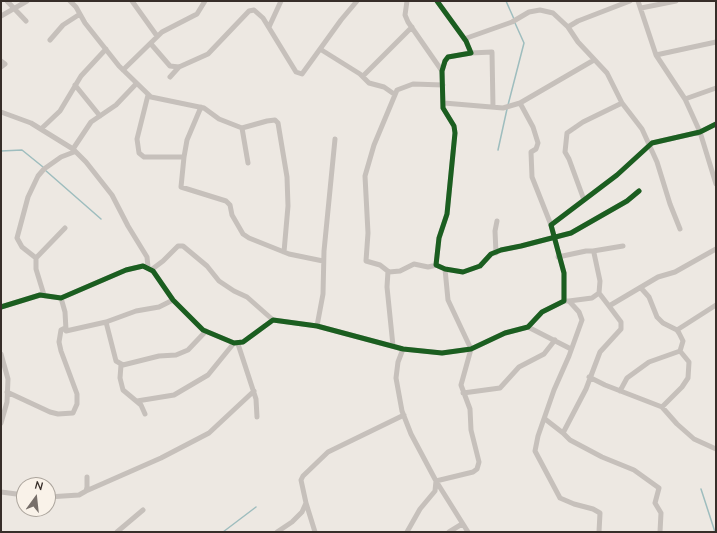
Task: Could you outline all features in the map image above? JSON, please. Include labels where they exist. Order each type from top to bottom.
[{"type":"street","points":[[7,1],[26,22]]},
{"type":"street","points":[[1,16],[27,1]]},
{"type":"street","points":[[70,1],[123,70],[148,95],[201,107],[219,119],[242,128],[267,121],[275,120],[278,123],[287,177],[288,206],[284,252]]},
{"type":"street","points":[[132,1],[157,36]]},
{"type":"street","points":[[123,70],[151,44],[157,36],[173,26],[198,14],[205,1]]},
{"type":"street","points":[[269,27],[281,1]]},
{"type":"street","points":[[170,77],[179,68],[208,54],[248,11],[254,10],[269,27],[284,55],[299,74],[304,72],[341,20],[357,1]]},
{"type":"street","points":[[407,1],[405,15],[442,71]]},
{"type":"street","points":[[437,1],[468,43],[471,53]]},
{"type":"street","points":[[568,27],[578,21],[630,1]]},
{"type":"street","points":[[638,1],[650,43],[656,55],[685,99],[700,132],[716,184]]},
{"type":"street","points":[[641,8],[676,1]]},
{"type":"street","points":[[464,39],[514,21],[529,12],[540,10],[553,13],[568,27],[578,42],[607,73],[622,103],[642,129],[657,162],[670,204],[680,229]]},
{"type":"street","points":[[50,40],[63,25],[80,14]]},
{"type":"street","points":[[363,76],[412,27]]},
{"type":"street","points":[[656,55],[716,42]]},
{"type":"street","points":[[151,44],[170,66],[179,68]]},
{"type":"street","points":[[41,129],[60,111],[81,76],[106,49]]},
{"type":"street","points":[[320,49],[363,76],[370,83],[384,87],[394,94]]},
{"type":"street","points":[[436,265],[439,238],[447,214],[455,133],[454,126],[446,114],[444,103],[442,71],[448,57],[471,53],[492,52],[493,107]]},
{"type":"street","points":[[444,103],[503,108],[510,106],[520,103],[594,60]]},
{"type":"street","points":[[1,61],[5,64],[1,67]]},
{"type":"street","points":[[36,258],[22,247],[17,238],[28,197],[38,176],[44,169],[61,157],[73,151],[86,127],[116,106],[136,84]]},
{"type":"street","points":[[443,85],[414,84],[400,88],[394,94],[389,113],[374,145],[365,176],[368,233],[366,261],[380,266],[388,271],[400,271],[414,264],[428,267],[436,265],[445,269],[462,272],[480,266],[491,254],[501,250],[571,233],[627,201],[639,191]]},
{"type":"street","points":[[75,85],[100,116]]},
{"type":"street","points":[[685,99],[716,88]]},
{"type":"street","points":[[148,95],[137,139],[139,152],[144,156],[149,157],[184,157]]},
{"type":"street","points":[[520,103],[533,128],[538,143],[536,149],[531,152],[532,177],[551,225],[558,257],[564,273],[567,301],[579,312],[582,320],[572,349],[554,390],[538,436],[535,451],[560,498],[574,504],[593,509],[600,513],[599,532]]},
{"type":"street","points":[[584,200],[565,152],[567,133],[583,122],[622,103]]},
{"type":"street","points":[[201,107],[187,140],[181,187],[226,201],[243,234],[284,252],[323,261]]},
{"type":"street","points":[[1,112],[31,123],[73,151],[86,162],[112,195],[128,226],[147,257],[149,268]]},
{"type":"street","points":[[551,225],[617,176],[652,143],[700,132],[716,124]]},
{"type":"street","points":[[242,128],[248,163]]},
{"type":"street","points":[[317,326],[323,294],[323,261],[335,138]]},
{"type":"street","points":[[496,252],[495,231],[497,221]]},
{"type":"street","points":[[44,294],[36,269],[36,258],[65,228]]},
{"type":"street","points":[[149,268],[163,261],[178,246],[183,246],[207,266],[219,281],[234,291],[247,296],[273,320]]},
{"type":"street","points":[[558,257],[586,251],[623,246]]},
{"type":"street","points":[[609,306],[658,277],[674,272],[716,249]]},
{"type":"street","points":[[562,433],[586,389],[600,352],[621,329],[621,322],[599,293],[600,281],[593,251]]},
{"type":"street","points":[[1,307],[44,294],[61,298],[126,270],[143,266],[149,268],[159,277],[173,300],[206,331],[236,343],[254,392],[258,409],[257,417]]},
{"type":"street","points":[[436,482],[473,472],[477,469],[479,462],[470,430],[470,410],[461,385],[471,349],[448,300],[445,269]]},
{"type":"street","points":[[388,271],[387,287],[393,346]]},
{"type":"street","points":[[641,288],[649,297],[657,317],[663,323],[677,330],[683,341],[680,351]]},
{"type":"street","points":[[137,401],[174,395],[208,375],[236,343],[253,336],[267,323],[273,320],[317,326],[403,349],[442,353],[471,349],[505,333],[528,327],[542,312],[567,301],[592,298],[599,293]]},
{"type":"street","points":[[61,298],[66,321],[66,331]]},
{"type":"street","points":[[7,392],[58,414],[75,411],[77,394],[59,342],[61,330],[65,328],[66,331],[106,322],[136,311],[159,307],[173,300]]},
{"type":"street","points":[[677,330],[716,305]]},
{"type":"street","points":[[106,322],[116,360],[120,364],[120,378],[123,390],[141,405],[145,414]]},
{"type":"street","points":[[528,327],[572,349]]},
{"type":"street","points":[[120,364],[159,356],[176,355],[188,350],[206,331]]},
{"type":"street","points":[[463,393],[500,388],[519,367],[544,354],[555,340]]},
{"type":"street","points":[[403,349],[398,362],[396,378],[404,415],[411,434],[436,482],[468,532]]},
{"type":"street","points":[[620,391],[627,378],[649,362],[680,351]]},
{"type":"street","points":[[662,407],[682,387],[688,378],[689,362],[680,351]]},
{"type":"street","points":[[1,354],[8,378],[5,411],[1,423]]},
{"type":"street","points":[[590,377],[620,391],[662,407],[677,424],[694,439],[716,449]]},
{"type":"street","points":[[56,496],[79,495],[161,458],[209,433],[254,392]]},
{"type":"street","points":[[315,532],[301,480],[303,476],[328,452],[404,415]]},
{"type":"street","points":[[545,419],[570,440],[602,457],[634,470],[659,488],[655,503],[661,513],[660,532]]},
{"type":"street","points":[[86,491],[87,477]]},
{"type":"street","points":[[407,532],[420,509],[435,491],[436,482]]},
{"type":"street","points":[[1,492],[16,494]]},
{"type":"street","points":[[277,532],[299,516],[306,503]]},
{"type":"street","points":[[117,532],[143,510]]},
{"type":"street","points":[[449,532],[462,524]]},
{"type":"waterway","points":[[506,1],[514,19]]},
{"type":"waterway","points":[[508,105],[524,43],[515,23]]},
{"type":"waterway","points":[[498,150],[507,109]]},
{"type":"waterway","points":[[1,151],[22,150],[43,167]]},
{"type":"waterway","points":[[45,170],[101,219]]},
{"type":"waterway","points":[[701,489],[715,532]]},
{"type":"waterway","points":[[223,532],[256,507]]},
{"type":"cycle path","points":[[437,1],[466,41],[471,53],[448,57],[442,71],[443,108],[454,126],[455,133],[447,214],[439,238],[436,265],[445,269],[463,272],[480,266],[491,254],[501,250],[571,233],[627,201],[639,191]]},
{"type":"cycle path","points":[[1,307],[40,295],[61,298],[126,270],[143,266],[153,271],[173,300],[203,330],[234,343],[243,342],[273,320],[317,326],[403,349],[442,353],[471,349],[505,333],[528,327],[542,312],[564,301],[564,273],[551,225],[617,175],[652,143],[700,132],[716,124]]}]
